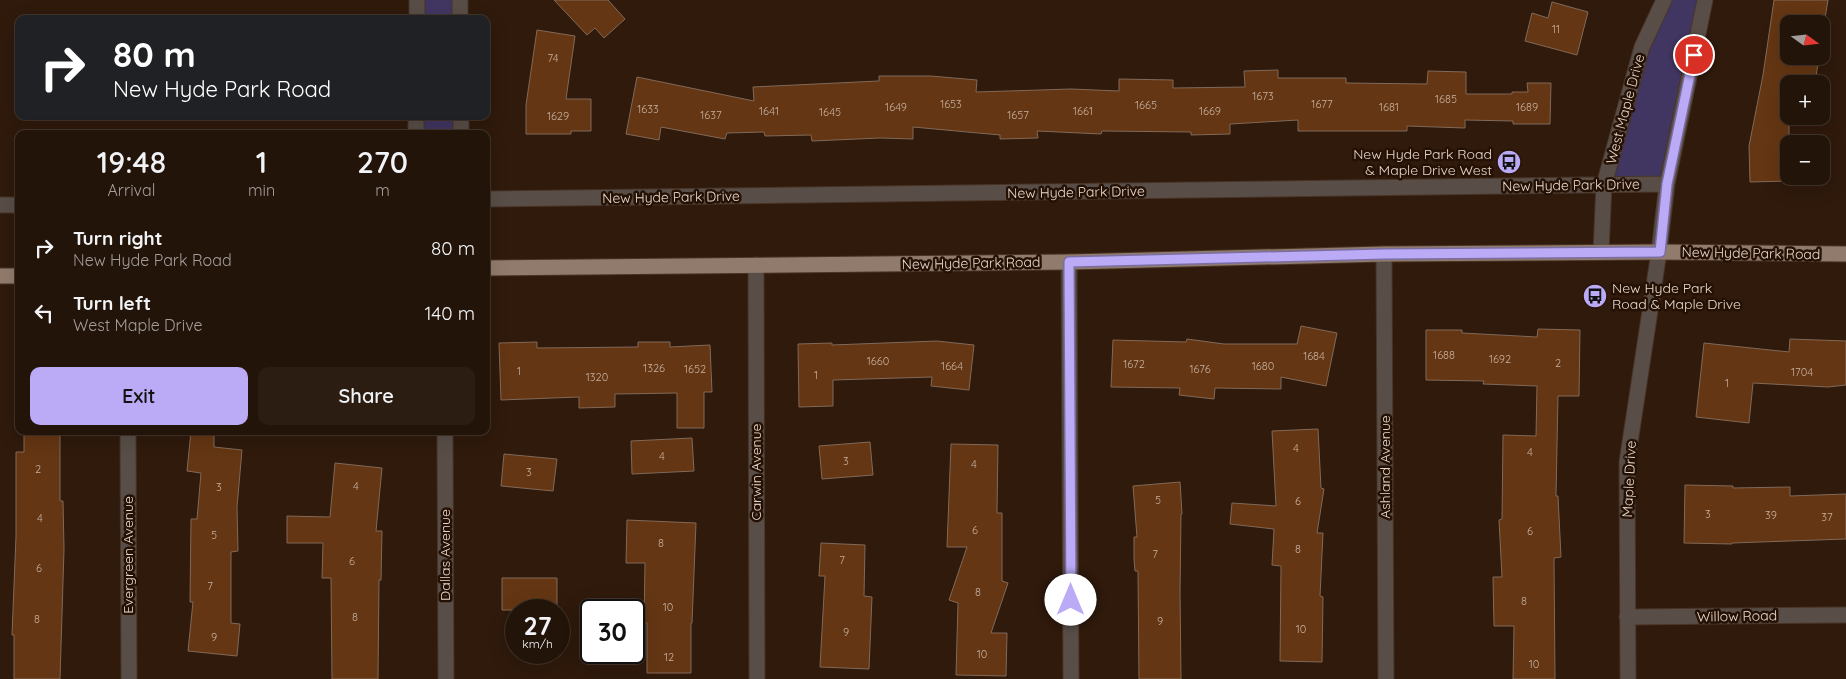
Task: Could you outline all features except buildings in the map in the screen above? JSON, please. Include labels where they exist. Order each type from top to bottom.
[{"type":"main road","name":"New Hyde Park Road","points":[[490,268],[1069,262],[1384,254],[1660,252],[1846,254]]},
{"type":"main road","points":[[0,276],[15,276]]},
{"type":"street","points":[[417,0],[417,15]]},
{"type":"street","points":[[460,0],[460,15]]},
{"type":"street","name":"West Maple Drive","points":[[1601,252],[1604,185],[1642,47],[1664,0]]},
{"type":"street","points":[[1660,252],[1667,184],[1705,0]]},
{"type":"street","name":"New Hyde Park Drive","points":[[490,199],[1667,184]]},
{"type":"street","points":[[0,205],[15,205]]},
{"type":"street","name":"Maple Drive","points":[[1628,679],[1627,462],[1660,252]]},
{"type":"street","name":"Ashland Avenue","points":[[1384,254],[1386,679]]},
{"type":"street","points":[[1069,262],[1071,679]]},
{"type":"street","name":"Carwin Avenue","points":[[756,265],[757,679]]},
{"type":"street","name":"Evergreen Avenue","points":[[128,435],[129,679]]},
{"type":"street","name":"Dallas Avenue","points":[[445,435],[446,679]]},
{"type":"street","name":"Willow Road","points":[[1627,617],[1846,615]]},
{"type":"shaded area","points":[[421,0],[455,0],[455,15],[420,15]]},
{"type":"shaded area","points":[[1670,0],[1699,0],[1663,178],[1609,180],[1646,52]]},
{"type":"shaded area","points":[[420,120],[456,120],[457,130],[420,130]]},
{"type":"place","name":"New Hyde Park Road & Maple Drive West","points":[[1509,162]]},
{"type":"place","name":"New Hyde Park Road & Maple Drive","points":[[1595,296]]},
{"type":"route","points":[[1071,600],[1069,262],[1384,254],[1660,252],[1667,184],[1694,55]]}]
